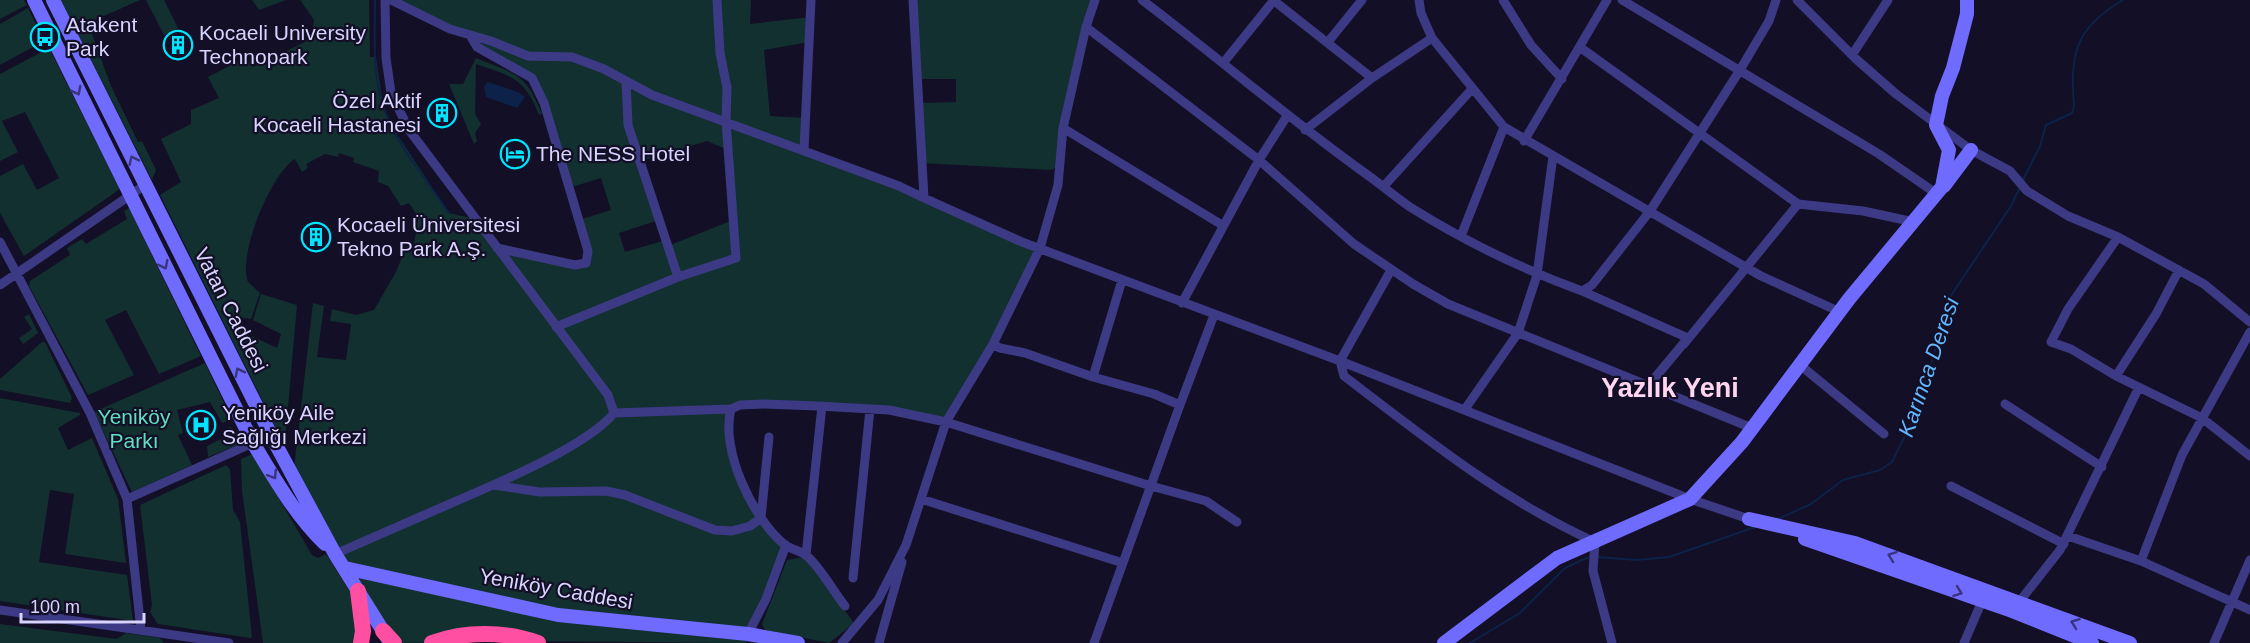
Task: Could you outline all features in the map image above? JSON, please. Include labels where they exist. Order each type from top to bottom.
[{"type":"highway","points":[[358,591],[363,631],[361,643]]},
{"type":"highway","points":[[432,643],[462,635],[485,634],[538,643]]},
{"type":"street","name":"Vatan Caddesi","points":[[34,0],[253,444],[310,530],[335,554]]},
{"type":"street","name":"Vatan Caddesi","points":[[53,0],[274,443],[335,554]]},
{"type":"street","points":[[385,0],[386,58],[391,93],[410,130],[608,395],[614,413]]},
{"type":"street","points":[[391,0],[471,38],[491,41],[528,56],[572,57],[652,95],[899,186],[1040,249],[1465,409],[1690,499],[1749,519],[1855,543],[2015,607],[2092,643]]},
{"type":"street","points":[[556,327],[678,277],[736,258],[726,121],[727,88],[720,52],[717,0]]},
{"type":"street","points":[[804,150],[812,0]]},
{"type":"street","points":[[913,0],[924,198]]},
{"type":"street","points":[[879,643],[906,545],[946,423],[993,344],[1040,249],[1058,185],[1063,128],[1086,27],[1095,0]]},
{"type":"street","points":[[1142,0],[1224,62],[1305,130],[1409,206],[1461,236],[1537,274],[1582,291],[1688,338],[1684,344]]},
{"type":"street","points":[[1224,62],[1273,0],[1372,78]]},
{"type":"street","points":[[1328,42],[1362,0]]},
{"type":"street","points":[[1419,0],[1421,13],[1432,38],[1504,127],[1524,141],[1747,268],[1840,312]]},
{"type":"street","points":[[1503,0],[1531,45],[1562,79]]},
{"type":"street","points":[[1524,141],[1581,48],[1607,0]]},
{"type":"street","points":[[1622,0],[1940,191]]},
{"type":"street","points":[[1582,291],[1592,285],[1650,211],[1740,70],[1769,21],[1776,0]]},
{"type":"street","points":[[1797,0],[1852,55],[1936,125],[1971,150],[2010,171],[2027,191],[2068,216],[2118,237],[2204,284],[2250,322]]},
{"type":"street","points":[[1852,55],[1888,0]]},
{"type":"street","points":[[1940,191],[1950,150],[1936,125],[1942,96],[1953,68],[1967,14],[1967,0]]},
{"type":"street","points":[[1086,27],[1259,160],[1354,244],[1391,270],[1448,304],[1752,428]]},
{"type":"street","points":[[471,38],[477,47],[532,78],[544,103],[588,251],[586,263],[575,265],[497,248]]},
{"type":"street","points":[[1305,130],[1372,78],[1432,38]]},
{"type":"street","points":[[1581,48],[1798,204],[1863,211],[1914,222]]},
{"type":"street","points":[[626,81],[628,125],[678,277]]},
{"type":"street","points":[[1384,186],[1472,89]]},
{"type":"street","points":[[1182,303],[1222,225],[1287,116]]},
{"type":"street","points":[[1461,236],[1504,127]]},
{"type":"street","points":[[1063,128],[1222,225]]},
{"type":"street","points":[[1444,643],[1557,558],[1594,546],[1690,499],[1752,428],[1840,312],[1971,150]]},
{"type":"street","points":[[1465,409],[1518,333],[1537,274],[1553,156]]},
{"type":"street","points":[[0,285],[145,185]]},
{"type":"street","points":[[1648,386],[1798,204]]},
{"type":"street","points":[[2118,237],[2068,309],[2051,342],[2071,350],[2116,376],[2202,418],[2250,456]]},
{"type":"street","points":[[0,242],[90,413],[127,499],[141,630]]},
{"type":"street","points":[[1391,270],[1340,361],[1344,376],[1465,467],[1594,546]]},
{"type":"street","points":[[2116,376],[2156,314],[2179,270]]},
{"type":"street","points":[[1093,377],[1122,280]]},
{"type":"street","points":[[1094,643],[1214,315]]},
{"type":"street","points":[[2141,561],[2182,455],[2250,332]]},
{"type":"street","points":[[993,344],[1093,377],[1154,394],[1180,405]]},
{"type":"street","points":[[1800,365],[1884,434]]},
{"type":"street","points":[[2015,607],[2066,540],[2139,387]]},
{"type":"street","points":[[389,639],[335,554],[538,465],[596,428],[614,413],[731,409],[740,405],[764,404],[889,410],[946,423],[1206,501],[1237,522]]},
{"type":"street","points":[[2005,404],[2102,467]]},
{"type":"street","points":[[806,555],[822,406]]},
{"type":"street","points":[[731,409],[728,421],[741,480],[755,511],[786,545],[806,555],[845,606]]},
{"type":"street","points":[[854,578],[870,409]]},
{"type":"street","points":[[761,518],[769,437]]},
{"type":"street","points":[[127,499],[253,444]]},
{"type":"street","points":[[492,485],[540,492],[606,491],[625,495],[715,530],[732,531],[761,518]]},
{"type":"street","points":[[1951,486],[2066,540],[2141,561],[2250,610]]},
{"type":"street","points":[[921,499],[1123,563]]},
{"type":"street","points":[[1787,529],[1982,601],[2015,607],[2130,643]]},
{"type":"street","points":[[753,638],[786,545]]},
{"type":"street","points":[[842,643],[878,600],[906,545]]},
{"type":"street","points":[[1594,546],[1593,565],[1612,643]]},
{"type":"street","points":[[2214,643],[2250,560]]},
{"type":"street","name":"Yeniköy Caddesi","points":[[345,568],[558,615],[798,643]]},
{"type":"street","points":[[1964,643],[1982,601]]},
{"type":"street","points":[[0,610],[229,643]]},
{"type":"green space","points":[[0,0],[24,0],[27,5],[0,19]]},
{"type":"green space","points":[[61,0],[140,0],[88,23],[111,86],[138,142],[142,141],[156,170],[152,180]]},
{"type":"green space","points":[[146,0],[164,0],[178,28],[164,35]]},
{"type":"green space","points":[[252,0],[286,0],[259,10]]},
{"type":"green space","points":[[300,0],[369,0],[370,57],[376,57],[383,105],[391,125],[449,213],[474,219],[497,248],[585,263],[579,220],[611,210],[601,178],[569,188],[532,78],[477,47],[471,37],[391,0],[751,0],[750,24],[811,17],[809,42],[764,50],[770,116],[806,118],[804,150],[1040,248],[946,422],[889,410],[818,406],[731,409],[731,439],[755,511],[786,545],[746,643],[533,641],[394,643],[293,477],[313,303],[324,306],[317,357],[346,360],[351,324],[330,321],[332,309],[356,315],[374,310],[396,272],[407,245],[414,246],[418,217],[409,203],[401,206],[388,186],[378,182],[379,171],[353,162],[354,158],[339,153],[338,157],[325,154],[306,164],[308,168],[302,172],[295,159],[276,180],[258,216],[247,254],[248,282],[260,293],[251,319],[238,317],[239,330],[277,348],[281,334],[253,320],[261,294],[297,305],[285,441],[283,442],[160,195],[181,182],[161,139],[191,124],[191,110],[219,98],[208,77],[247,57],[253,67],[311,39],[314,20]],"holes":[[[707,141],[728,150],[733,220],[668,246],[666,240],[625,252],[619,233],[659,220],[641,161]]]},
{"type":"green space","points":[[913,0],[1095,0],[1060,164],[1052,170],[922,163],[918,103],[956,102],[956,79],[917,79]]},
{"type":"green space","points":[[28,8],[44,41],[0,65],[0,24]]},
{"type":"green space","points":[[49,48],[120,189],[24,256],[0,213],[0,176],[23,164],[37,190],[59,178],[25,112],[2,121],[18,152],[0,161],[0,74]]},
{"type":"green space","points":[[476,58],[517,76],[530,90],[542,114],[539,115],[528,93],[515,80],[476,64],[475,114],[481,124],[475,133],[477,141],[474,144],[449,84],[463,84]]},
{"type":"green space","points":[[129,208],[201,356],[159,374],[126,310],[105,320],[134,375],[88,395],[29,286],[30,281],[70,255],[67,248],[82,239],[86,244],[127,219],[124,211]]},
{"type":"green space","points":[[29,314],[38,333],[23,344],[19,338],[32,329],[24,317]]},
{"type":"green space","name":"Yeniköy Parkı","points":[[42,342],[45,342],[72,398],[70,403],[0,390],[0,379]]},
{"type":"green space","name":"Yeniköy Parkı","points":[[205,363],[232,420],[222,423],[210,402],[177,410],[183,433],[178,435],[192,465],[132,492],[94,412]]},
{"type":"green space","points":[[0,398],[80,413],[58,428],[68,450],[92,438],[118,499],[126,563],[65,554],[74,494],[50,490],[39,562],[127,575],[133,621],[0,601]]},
{"type":"green space","points":[[228,427],[231,427],[234,433],[239,431],[242,437],[240,444],[208,457],[207,446],[225,437]]},
{"type":"green space","points":[[253,454],[312,555],[318,558],[326,554],[352,595],[358,643],[263,643],[242,491],[241,459]]},
{"type":"green space","points":[[226,465],[230,469],[233,510],[240,522],[252,637],[250,638],[158,624],[150,612],[152,605],[140,505]]},
{"type":"green space","points":[[805,557],[854,623],[829,643],[765,630],[762,624],[787,560]]},
{"type":"green space","points":[[0,624],[117,639],[126,633],[160,638],[164,643],[0,643]]},
{"type":"water","points":[[488,82],[518,92],[525,97],[517,108],[486,97],[484,86]]},
{"type":"waterway","points":[[375,0],[376,67],[383,106],[404,148],[449,213]]},
{"type":"waterway","name":"Karınca Deresi","points":[[2022,182],[2040,146],[2046,125],[2072,113],[2075,57],[2085,32],[2107,10],[2123,0]]},
{"type":"waterway","name":"Karınca Deresi","points":[[1778,519],[1811,504],[1843,480],[1880,470],[1892,462],[1917,411],[1952,294],[2011,206],[2020,187]]},
{"type":"waterway","name":"Karınca Deresi","points":[[1596,557],[1637,560],[1669,557],[1755,527]]},
{"type":"waterway","name":"Karınca Deresi","points":[[1470,643],[1520,613],[1565,568],[1591,556]]},
{"type":"place","name":"Atakent Park","points":[[45,37]]},
{"type":"place","name":"Kocaeli University Technopark","points":[[178,45]]},
{"type":"place","name":"Özel Aktif Kocaeli Hastanesi","points":[[442,113]]},
{"type":"place","name":"The NESS Hotel","points":[[515,154]]},
{"type":"place","name":"Kocaeli Üniversitesi Tekno Park A.Ş.","points":[[316,237]]},
{"type":"place","name":"Yeniköy Aile Sağlığı Merkezi","points":[[201,425]]},
{"type":"district","name":"Yazlık Yeni","points":[[1670,388]]}]
